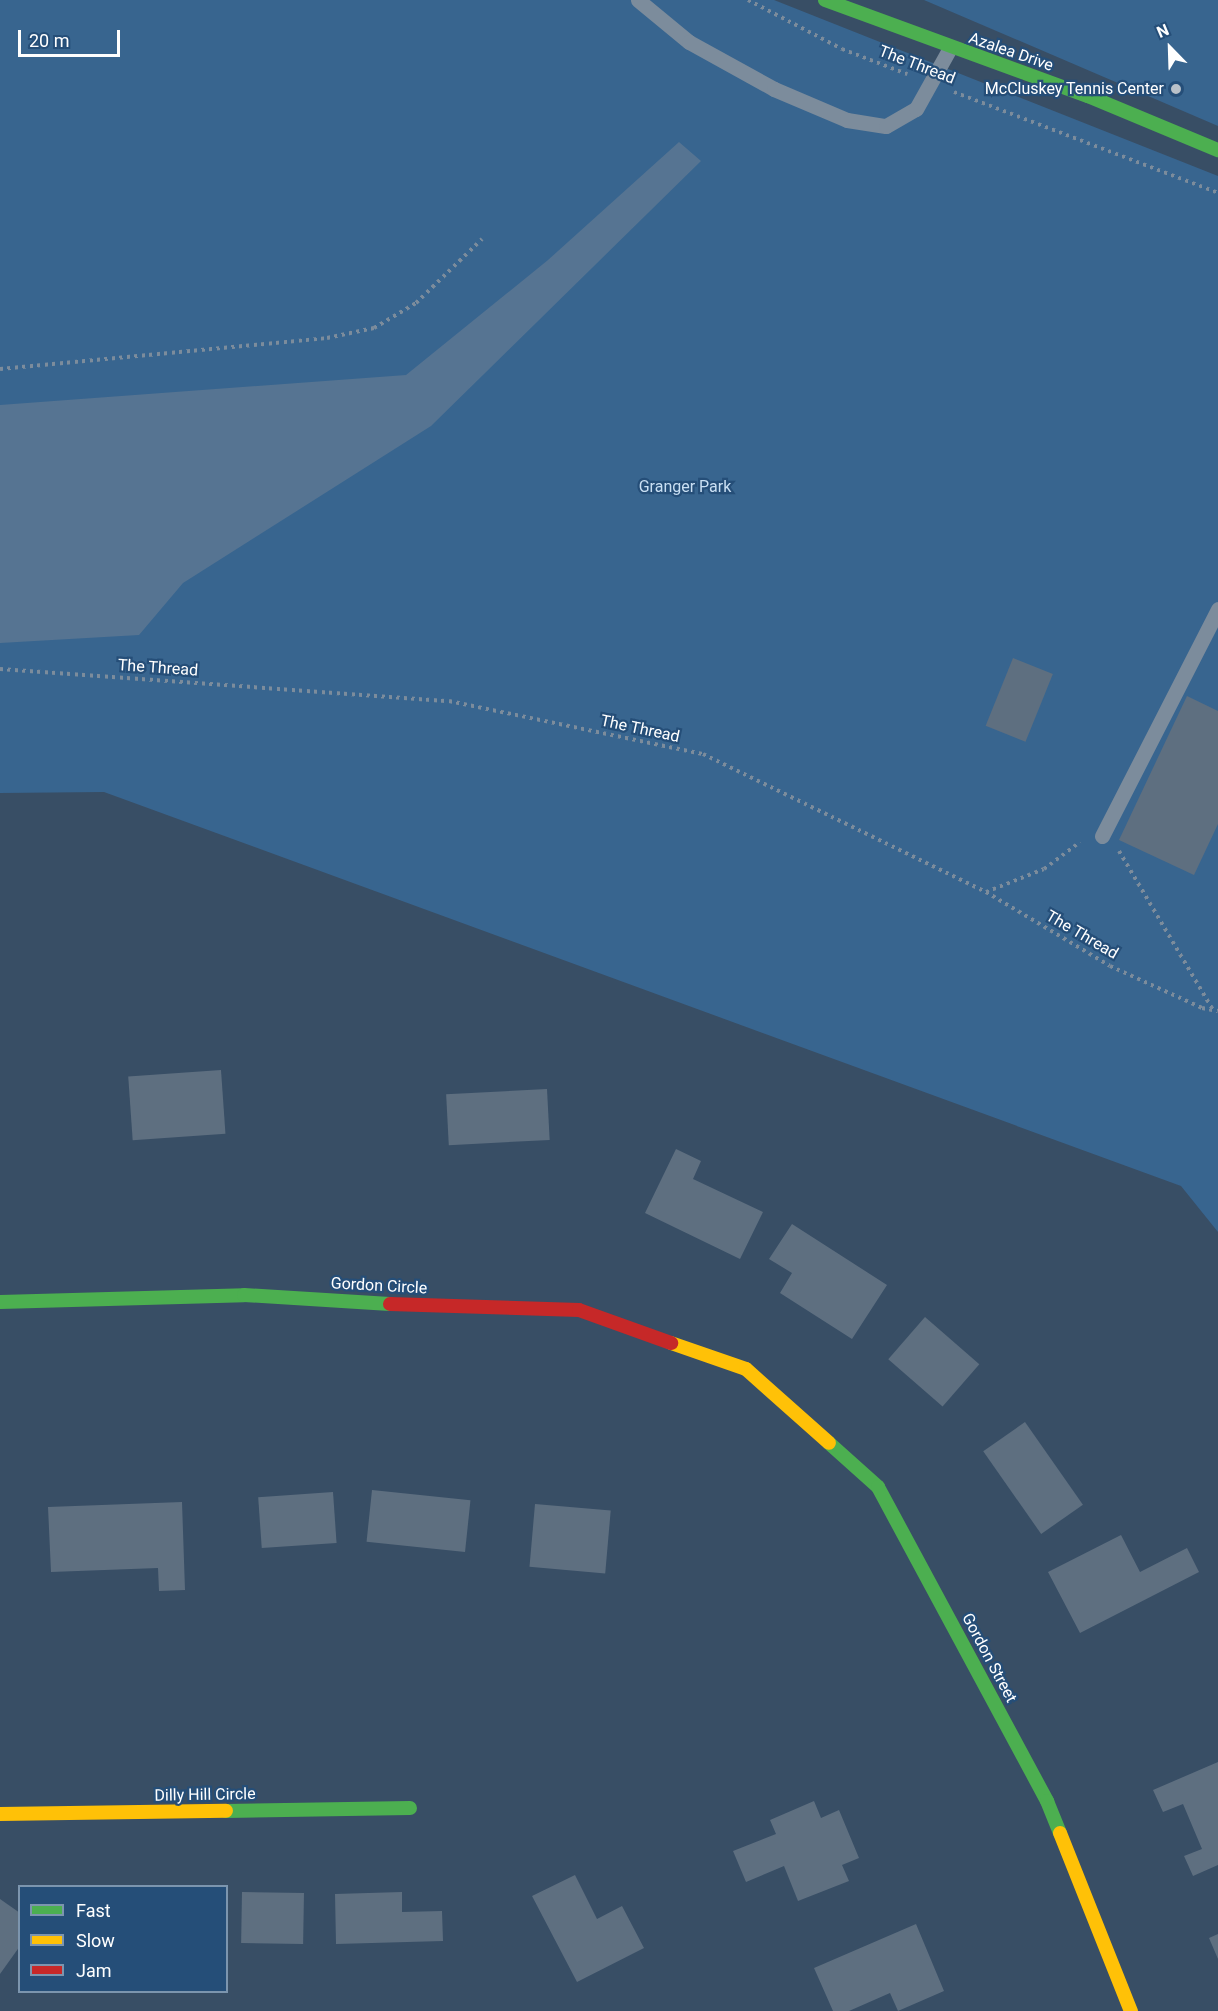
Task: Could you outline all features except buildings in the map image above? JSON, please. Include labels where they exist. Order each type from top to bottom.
[{"type":"street","name":"Azalea Drive","points":[[825,0],[950,48],[1088,96],[1218,150]]},
{"type":"street","name":"Gordon Circle","points":[[0,1302],[244,1295],[425,1306],[579,1310],[746,1369]]},
{"type":"street","name":"Gordon Street","points":[[746,1369],[878,1487],[1047,1801],[1131,2011]]},
{"type":"street","name":"Dilly Hill Circle","points":[[0,1814],[410,1808]]},
{"type":"lane","points":[[638,0],[689,42],[774,89],[847,120],[886,126],[916,109],[950,48]]},
{"type":"lane","points":[[1102,836],[1218,609]]},
{"type":"path","name":"The Thread","points":[[748,0],[842,49],[1218,193]]},
{"type":"path","points":[[0,369],[327,338],[374,328],[416,303],[482,239]]},
{"type":"path","name":"The Thread","points":[[0,669],[450,701],[703,754],[986,892],[1110,966],[1216,1011]]},
{"type":"path","points":[[986,892],[1044,868],[1090,837],[1102,836],[1127,858],[1216,1011]]},
{"type":"green space","name":"Granger Park","points":[[0,0],[774,0],[1218,176],[1218,1232],[1181,1186],[104,792],[0,793]]},
{"type":"green space","name":"McCluskey Tennis Center","points":[[924,0],[1218,0],[1218,126],[1048,53]]},
{"type":"shaded area","points":[[679,142],[701,161],[431,426],[183,583],[139,635],[0,643],[0,405],[406,375],[548,260]]},
{"type":"traffic: fast","points":[[825,0],[1088,96],[1218,150]]},
{"type":"traffic: fast","points":[[0,1302],[244,1295],[390,1304]]},
{"type":"traffic: fast","points":[[829,1443],[878,1487],[1047,1801],[1060,1833]]},
{"type":"traffic: fast","points":[[226,1811],[410,1808]]},
{"type":"traffic: slow","points":[[671,1343],[746,1369],[829,1443]]},
{"type":"traffic: slow","points":[[0,1814],[226,1811]]},
{"type":"traffic: slow","points":[[1060,1833],[1131,2011]]},
{"type":"traffic: jam","points":[[390,1304],[579,1310],[671,1343]]},
{"type":"place","name":"McCluskey Tennis Center","points":[[1176,89]]}]
